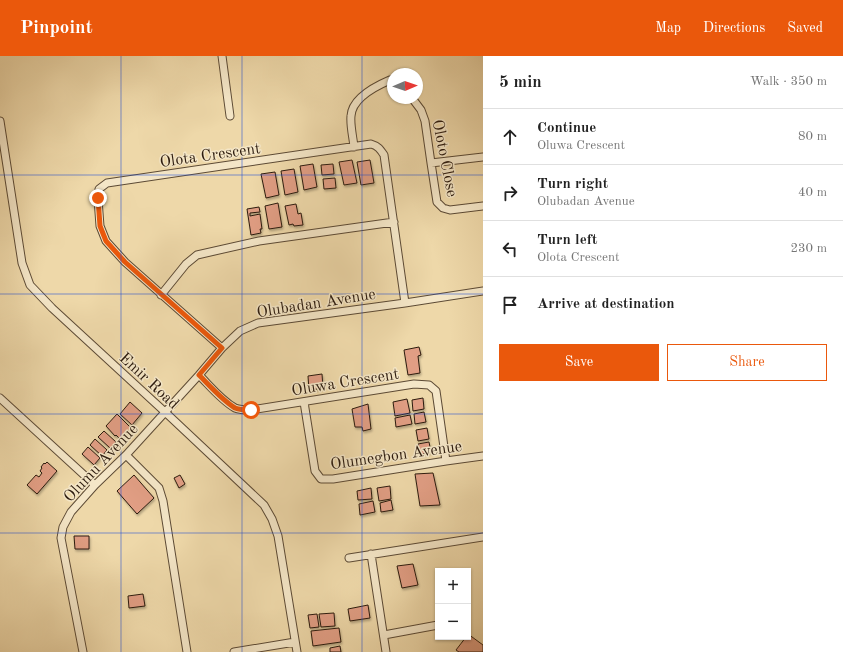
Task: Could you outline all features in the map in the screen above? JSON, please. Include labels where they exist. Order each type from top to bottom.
[{"type":"street","points":[[222,56],[230,116]]},
{"type":"street","points":[[354,147],[351,115],[355,103],[375,87],[387,81]]},
{"type":"street","name":"Oloto Close","points":[[416,104],[421,110],[425,121],[430,163],[437,202],[443,208],[450,210],[483,206]]},
{"type":"street","name":"Emir Road","points":[[0,121],[22,264],[30,285],[52,308],[264,506],[272,519],[278,536],[296,652]]},
{"type":"street","name":"Olota Crescent","points":[[222,348],[125,262],[106,241],[100,226],[98,198],[99,189],[106,183],[371,144],[376,145],[384,155],[405,303]]},
{"type":"street","points":[[430,163],[483,157]]},
{"type":"street","points":[[161,295],[186,264],[197,255],[254,242],[394,222]]},
{"type":"street","name":"Olubadan Avenue","points":[[165,412],[222,348],[240,331],[258,323],[483,291]]},
{"type":"street","name":"Oluwa Crescent","points":[[199,375],[220,396],[236,408],[243,410],[304,402],[414,384],[429,385],[436,392],[446,461]]},
{"type":"street","points":[[0,398],[95,485]]},
{"type":"street","name":"Olumegbon Avenue","points":[[304,402],[315,471],[321,478],[333,479],[483,456]]},
{"type":"street","name":"Olumu Avenue","points":[[83,652],[61,538],[63,527],[71,512],[165,412]]},
{"type":"street","points":[[126,455],[159,488],[163,500],[187,652]]},
{"type":"street","points":[[348,558],[483,537]]},
{"type":"street","points":[[371,554],[386,652]]},
{"type":"street","points":[[384,634],[435,626]]},
{"type":"street","points":[[234,652],[295,642]]},
{"type":"building","points":[[352,160],[357,183],[344,185],[339,162]]},
{"type":"building","points":[[370,160],[374,183],[361,185],[357,162]]},
{"type":"building","points":[[313,164],[317,187],[304,190],[300,166]]},
{"type":"building","points":[[333,164],[334,174],[322,175],[321,165]]},
{"type":"building","points":[[294,169],[298,192],[285,195],[281,171]]},
{"type":"building","points":[[275,172],[279,195],[266,198],[261,174]]},
{"type":"building","points":[[335,178],[336,188],[324,189],[323,179]]},
{"type":"building","points":[[278,203],[282,227],[269,229],[265,206]]},
{"type":"building","points":[[296,204],[298,214],[301,213],[303,225],[289,225],[285,206]]},
{"type":"building","points":[[259,207],[260,212],[250,213],[250,216],[260,214],[262,229],[260,229],[261,233],[251,235],[247,209]]},
{"type":"building","points":[[419,347],[421,355],[418,356],[420,373],[408,375],[404,350]]},
{"type":"building","points":[[322,374],[323,388],[309,390],[308,376]]},
{"type":"building","points":[[423,398],[424,409],[413,411],[412,400]]},
{"type":"building","points":[[407,399],[410,413],[395,416],[393,402]]},
{"type":"building","points":[[130,402],[142,413],[132,425],[120,414]]},
{"type":"building","points":[[368,404],[371,429],[363,431],[362,427],[355,427],[352,409]]},
{"type":"building","points":[[424,412],[426,422],[415,424],[414,414]]},
{"type":"building","points":[[117,414],[131,428],[120,439],[116,435],[115,436],[106,426]]},
{"type":"building","points":[[410,415],[412,424],[396,427],[395,418]]},
{"type":"building","points":[[427,428],[429,439],[418,441],[416,430]]},
{"type":"building","points":[[104,431],[116,442],[110,448],[98,437]]},
{"type":"building","points":[[95,439],[107,450],[102,456],[90,445]]},
{"type":"building","points":[[429,442],[431,452],[420,455],[418,444]]},
{"type":"building","points":[[88,447],[100,458],[94,465],[82,454]]},
{"type":"building","points":[[47,462],[57,471],[37,494],[27,485],[36,475],[39,477],[42,473],[40,471],[42,468],[41,467]]},
{"type":"building","points":[[433,473],[440,505],[420,506],[415,474]]},
{"type":"building","points":[[134,475],[154,498],[137,514],[117,491]]},
{"type":"building","points":[[180,475],[185,484],[179,488],[174,478]]},
{"type":"building","points":[[390,486],[391,499],[379,501],[377,488]]},
{"type":"building","points":[[371,488],[372,499],[358,500],[357,491]]},
{"type":"building","points":[[391,500],[393,510],[381,512],[380,503]]},
{"type":"building","points":[[373,501],[375,512],[360,515],[359,504]]},
{"type":"building","points":[[74,536],[89,536],[89,549],[75,549]]},
{"type":"building","points":[[413,564],[418,585],[402,588],[397,566]]},
{"type":"building","points":[[143,594],[145,606],[129,608],[128,596]]},
{"type":"building","points":[[368,605],[370,618],[350,621],[348,609]]},
{"type":"building","points":[[334,613],[335,626],[321,627],[319,614]]},
{"type":"building","points":[[317,614],[319,627],[310,628],[308,615]]},
{"type":"building","points":[[339,628],[341,642],[313,646],[311,631]]},
{"type":"building","points":[[471,636],[483,645],[483,652],[459,652],[456,650],[464,640],[471,640]]},
{"type":"building","points":[[340,646],[341,652],[330,652],[330,648]]},
{"type":"route","points":[[98,198],[100,226],[106,241],[125,262],[222,348],[199,375],[220,396],[236,408],[251,410]]}]
